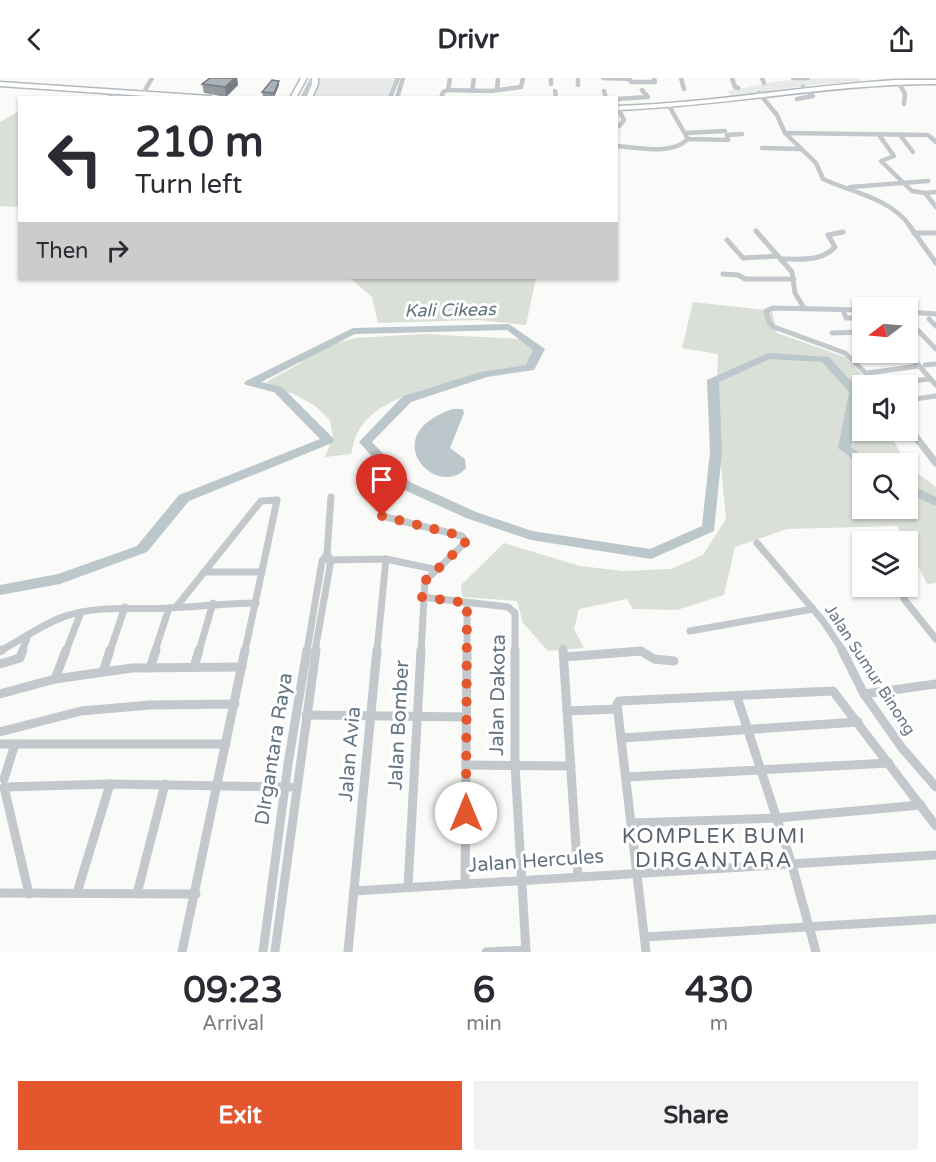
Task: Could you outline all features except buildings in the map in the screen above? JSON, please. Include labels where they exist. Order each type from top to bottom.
[{"type":"main road","points":[[297,96],[305,78]]},
{"type":"main road","points":[[310,96],[315,84],[314,78]]},
{"type":"main road","points":[[618,108],[708,103],[803,87],[835,87],[898,81],[936,82]]},
{"type":"main road","points":[[0,84],[112,95],[176,96]]},
{"type":"street","points":[[143,94],[152,78]]},
{"type":"street","points":[[298,96],[314,78]]},
{"type":"street","points":[[391,96],[398,78]]},
{"type":"street","points":[[398,96],[404,78]]},
{"type":"street","points":[[448,90],[450,78]]},
{"type":"street","points":[[472,91],[474,78]]},
{"type":"street","points":[[497,90],[498,78]]},
{"type":"street","points":[[442,96],[443,92],[448,90],[497,90],[521,87],[523,78]]},
{"type":"street","points":[[551,78],[551,84]]},
{"type":"street","points":[[578,78],[579,85]]},
{"type":"street","points":[[603,78],[629,78],[633,83],[655,82],[654,78]]},
{"type":"street","points":[[681,78],[684,89]]},
{"type":"street","points":[[732,78],[735,87],[738,88]]},
{"type":"street","points":[[793,78],[808,78]]},
{"type":"street","points":[[898,81],[905,93],[904,104]]},
{"type":"street","points":[[797,99],[813,96],[803,87]]},
{"type":"street","points":[[555,90],[556,96]]},
{"type":"street","points":[[642,90],[654,107]]},
{"type":"street","points":[[604,91],[605,96]]},
{"type":"street","points":[[759,93],[777,115],[785,133],[816,163],[823,179],[869,196],[896,211],[936,263]]},
{"type":"street","points":[[618,99],[648,97]]},
{"type":"street","points":[[669,106],[688,139]]},
{"type":"street","points":[[618,110],[624,120],[619,126]]},
{"type":"street","points":[[686,133],[725,131]]},
{"type":"street","points":[[785,133],[928,135],[936,142]]},
{"type":"street","points":[[688,139],[728,140],[727,135],[742,134]]},
{"type":"street","points":[[879,135],[894,156],[881,161],[901,182],[912,191],[936,192]]},
{"type":"street","points":[[900,135],[913,152]]},
{"type":"street","points":[[618,146],[681,147],[688,139]]},
{"type":"street","points":[[762,148],[801,149]]},
{"type":"street","points":[[844,187],[928,181]]},
{"type":"street","points":[[925,193],[936,207]]},
{"type":"street","points":[[756,231],[792,272],[795,293],[804,308]]},
{"type":"street","points":[[727,240],[743,258],[820,257],[833,251],[835,247],[828,235],[843,232]]},
{"type":"street","points":[[914,233],[936,233]]},
{"type":"street","points":[[723,274],[738,275],[745,279],[794,279]]},
{"type":"street","points":[[852,310],[772,308],[765,310],[769,322],[774,327],[819,343],[852,359]]},
{"type":"street","points":[[843,310],[846,318],[852,318]]},
{"type":"street","points":[[918,313],[936,314]]},
{"type":"street","points":[[929,319],[936,326]]},
{"type":"street","points":[[918,329],[933,342],[936,349]]},
{"type":"street","points":[[832,333],[852,332]]},
{"type":"street","points":[[918,361],[936,385]]},
{"type":"street","points":[[918,362],[922,366]]},
{"type":"street","points":[[857,363],[867,373],[936,364]]},
{"type":"street","points":[[918,380],[933,378]]},
{"type":"street","points":[[918,398],[935,394]]},
{"type":"street","points":[[918,440],[936,463]]},
{"type":"street","name":"DIrgantara Raya","points":[[264,952],[285,787],[326,558],[331,497]]},
{"type":"street","points":[[150,668],[173,607],[261,501],[275,499],[277,501],[182,952]]},
{"type":"street","name":"Jalan Bomber","points":[[382,516],[465,538],[465,543],[425,581],[422,597],[408,887]]},
{"type":"street","name":"Jalan Sumur Binong","points":[[757,543],[840,645],[864,694],[902,748],[936,787]]},
{"type":"street","points":[[326,558],[386,558],[438,570]]},
{"type":"street","name":"Jalan Avia","points":[[348,952],[386,558]]},
{"type":"street","points":[[204,572],[262,572]]},
{"type":"street","points":[[422,597],[467,603],[465,884]]},
{"type":"street","points":[[904,599],[936,639]]},
{"type":"street","points":[[194,667],[213,603]]},
{"type":"street","points":[[0,651],[68,615],[81,612],[125,607],[256,603]]},
{"type":"street","name":"Jalan Dakota","points":[[467,603],[511,608],[516,617],[515,765],[526,951]]},
{"type":"street","points":[[103,672],[125,607]]},
{"type":"street","points":[[690,631],[813,609]]},
{"type":"street","points":[[55,679],[81,612]]},
{"type":"street","name":"DIrgantara Raya","points":[[275,952],[308,715],[314,632]]},
{"type":"street","points":[[0,664],[20,658],[27,638]]},
{"type":"street","points":[[578,877],[563,652],[641,651],[654,659],[674,660]]},
{"type":"street","points":[[0,694],[55,679],[103,672],[150,668],[242,667]]},
{"type":"street","points":[[864,694],[936,684]]},
{"type":"street","points":[[646,952],[617,706],[619,701],[828,690],[837,694],[936,826]]},
{"type":"street","points":[[737,696],[792,865],[816,952]]},
{"type":"street","points":[[0,732],[81,711],[150,705],[235,704]]},
{"type":"street","points":[[567,711],[617,706]]},
{"type":"street","points":[[297,716],[466,717]]},
{"type":"street","points":[[622,738],[858,722]]},
{"type":"street","points":[[0,744],[226,744]]},
{"type":"street","points":[[4,779],[15,744]]},
{"type":"street","points":[[626,777],[889,763]]},
{"type":"street","points":[[466,765],[571,766]]},
{"type":"street","points":[[77,893],[110,784]]},
{"type":"street","points":[[29,894],[4,787],[165,784],[297,787]]},
{"type":"street","points":[[137,894],[165,784]]},
{"type":"street","points":[[632,822],[777,818],[921,805]]},
{"type":"street","points":[[277,845],[290,845]]},
{"type":"street","name":"Jalan Hercules","points":[[354,891],[936,855]]},
{"type":"street","points":[[0,893],[196,894]]},
{"type":"street","points":[[645,937],[936,919]]},
{"type":"street","points":[[486,952],[526,951]]},
{"type":"street","points":[[264,952],[275,952]]},
{"type":"shaded area","points":[[317,78],[396,78],[389,96],[313,96],[318,83]]},
{"type":"shaded area","points":[[859,78],[862,82],[809,85],[733,97],[727,91],[779,81]]},
{"type":"shaded area","points":[[18,112],[18,207],[0,206],[0,122]]},
{"type":"shaded area","points":[[351,279],[536,279],[526,325],[477,320],[378,323],[372,297]]},
{"type":"shaded area","points":[[693,302],[772,311],[777,333],[845,357],[862,375],[852,375],[852,441],[894,441],[900,453],[852,453],[852,519],[918,519],[918,474],[936,487],[936,583],[927,584],[918,566],[918,531],[900,531],[897,526],[787,529],[735,547],[724,595],[677,610],[633,609],[627,599],[579,609],[574,629],[584,648],[548,651],[523,623],[517,601],[462,597],[461,585],[504,543],[580,566],[623,571],[671,569],[703,555],[726,519],[716,414],[718,354],[682,348]]},
{"type":"shaded area","points":[[424,334],[522,339],[540,353],[538,362],[414,392],[391,402],[371,415],[358,432],[351,454],[325,457],[333,437],[330,420],[314,405],[292,393],[267,391],[268,381],[301,363],[315,348],[356,338]]},
{"type":"shaded area","points":[[453,409],[463,409],[464,413],[450,448],[465,459],[466,468],[454,476],[441,476],[428,471],[419,461],[415,448],[418,434],[430,420]]},
{"type":"waterway","name":"Kali Cikeas","points":[[0,590],[60,579],[142,549],[184,498],[328,440],[278,389],[250,383],[353,331],[509,327],[539,349],[530,368],[485,374],[407,399],[365,442],[405,485],[471,515],[531,535],[651,554],[709,528],[716,452],[713,380],[768,356],[825,359],[855,392],[844,448],[852,453]]},
{"type":"waterway","name":"Kali Cikeas","points":[[918,493],[936,502]]},
{"type":"district","name":"KOMPLEK BUMI DIRGANTARA","points":[[714,848]]},
{"type":"route","points":[[382,516],[465,538],[465,543],[425,581],[422,597],[467,603],[466,813]]}]
